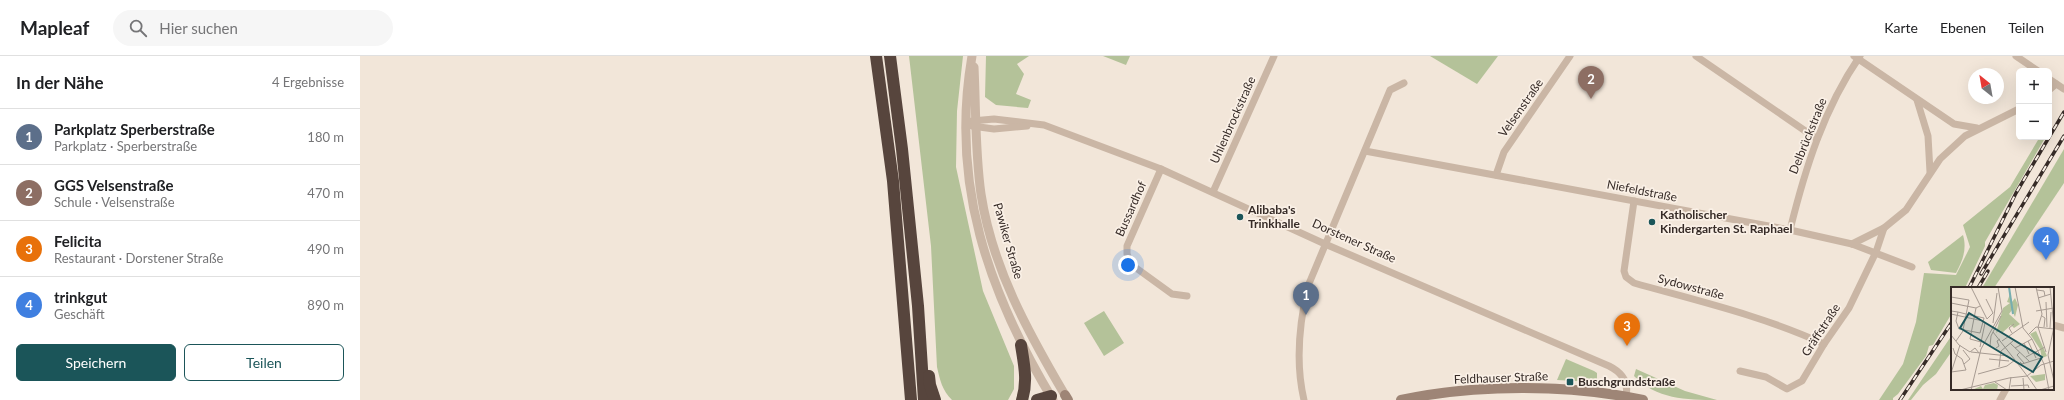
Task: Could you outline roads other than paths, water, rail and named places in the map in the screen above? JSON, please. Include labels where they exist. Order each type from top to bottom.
[{"type":"highway","points":[[876,56],[894,181],[911,400]]},
{"type":"highway","points":[[890,56],[902,149],[918,306],[924,400]]},
{"type":"highway","points":[[918,306],[925,330],[930,385],[935,400]]},
{"type":"highway","points":[[1021,345],[1026,374],[1026,389],[1022,400]]},
{"type":"highway","points":[[906,400],[905,380],[908,370]]},
{"type":"highway","points":[[1037,400],[1060,398]]},
{"type":"main road","name":"Feldhauser Straße","points":[[1401,400],[1474,390],[1517,389],[1567,390],[1626,398]]},
{"type":"main road","points":[[1626,398],[1643,400]]},
{"type":"street","name":"Pawiker Straße","points":[[973,56],[968,76],[966,123],[970,182],[983,252],[998,292],[1021,345],[1060,398]]},
{"type":"street","name":"Pawiker Straße","points":[[973,56],[981,195],[989,232],[1007,287],[1060,398]]},
{"type":"street","name":"Uhlenbrockstraße","points":[[1213,192],[1274,56]]},
{"type":"street","name":"Velsenstraße","points":[[1496,175],[1504,152],[1570,56]]},
{"type":"street","points":[[1696,56],[1817,139]]},
{"type":"street","points":[[2016,56],[2034,68]]},
{"type":"street","points":[[1858,57],[1917,100],[1954,124],[1977,128]]},
{"type":"street","name":"Delbrückstraße","points":[[1790,230],[1803,176],[1817,139],[1836,97],[1858,57]]},
{"type":"street","points":[[2052,81],[2064,89]]},
{"type":"street","points":[[1304,400],[1299,372],[1301,320],[1308,286],[1314,267],[1326,244],[1390,90],[1404,83]]},
{"type":"street","points":[[2052,87],[2056,84]]},
{"type":"street","points":[[1917,100],[1928,136],[1930,172]]},
{"type":"street","points":[[1852,244],[1884,228],[1906,210],[1920,192],[1930,172],[1951,147],[1977,128],[2016,110]]},
{"type":"street","name":"Dorstener Straße","points":[[966,123],[976,123],[994,129],[1020,126],[1051,127],[1161,170],[1213,192],[1326,244],[1610,366],[1619,371],[1626,381],[1626,398]]},
{"type":"street","name":"Niefeldstraße","points":[[1365,151],[1790,230],[1852,244],[1912,267]]},
{"type":"street","name":"Bussardhof","points":[[1161,170],[1127,246],[1127,254],[1132,264],[1172,294],[1187,296]]},
{"type":"street","name":"Sydowstraße","points":[[1634,201],[1624,271],[1626,277],[1634,283],[1730,309],[1791,329],[1824,344]]},
{"type":"street","name":"Gräffstraße","points":[[1740,370],[1766,377],[1788,388],[1802,381],[1824,344],[1849,308],[1876,252],[1884,228]]},
{"type":"street","points":[[2054,325],[2064,328]]},
{"type":"street","points":[[2000,400],[2005,390]]},
{"type":"railway","points":[[1969,287],[2016,193],[2064,112]]},
{"type":"railway","points":[[1981,274],[2064,136]]},
{"type":"railway","points":[[1979,287],[1988,271]]},
{"type":"railway","points":[[1900,400],[1951,324]]},
{"type":"place","name":"GGS Velsenstraße","points":[[1591,99]]},
{"type":"place","name":"Alibaba's Trinkhalle","points":[[1240,217]]},
{"type":"place","name":"Katholischer Kindergarten St. Raphael","points":[[1652,222]]},
{"type":"place","name":"trinkgut","points":[[2046,260]]},
{"type":"place","name":"Parkplatz Sperberstraße","points":[[1306,315]]},
{"type":"place","name":"Felicita","points":[[1627,346]]},
{"type":"place","name":"Buschgrundstraße","points":[[1570,382]]}]
